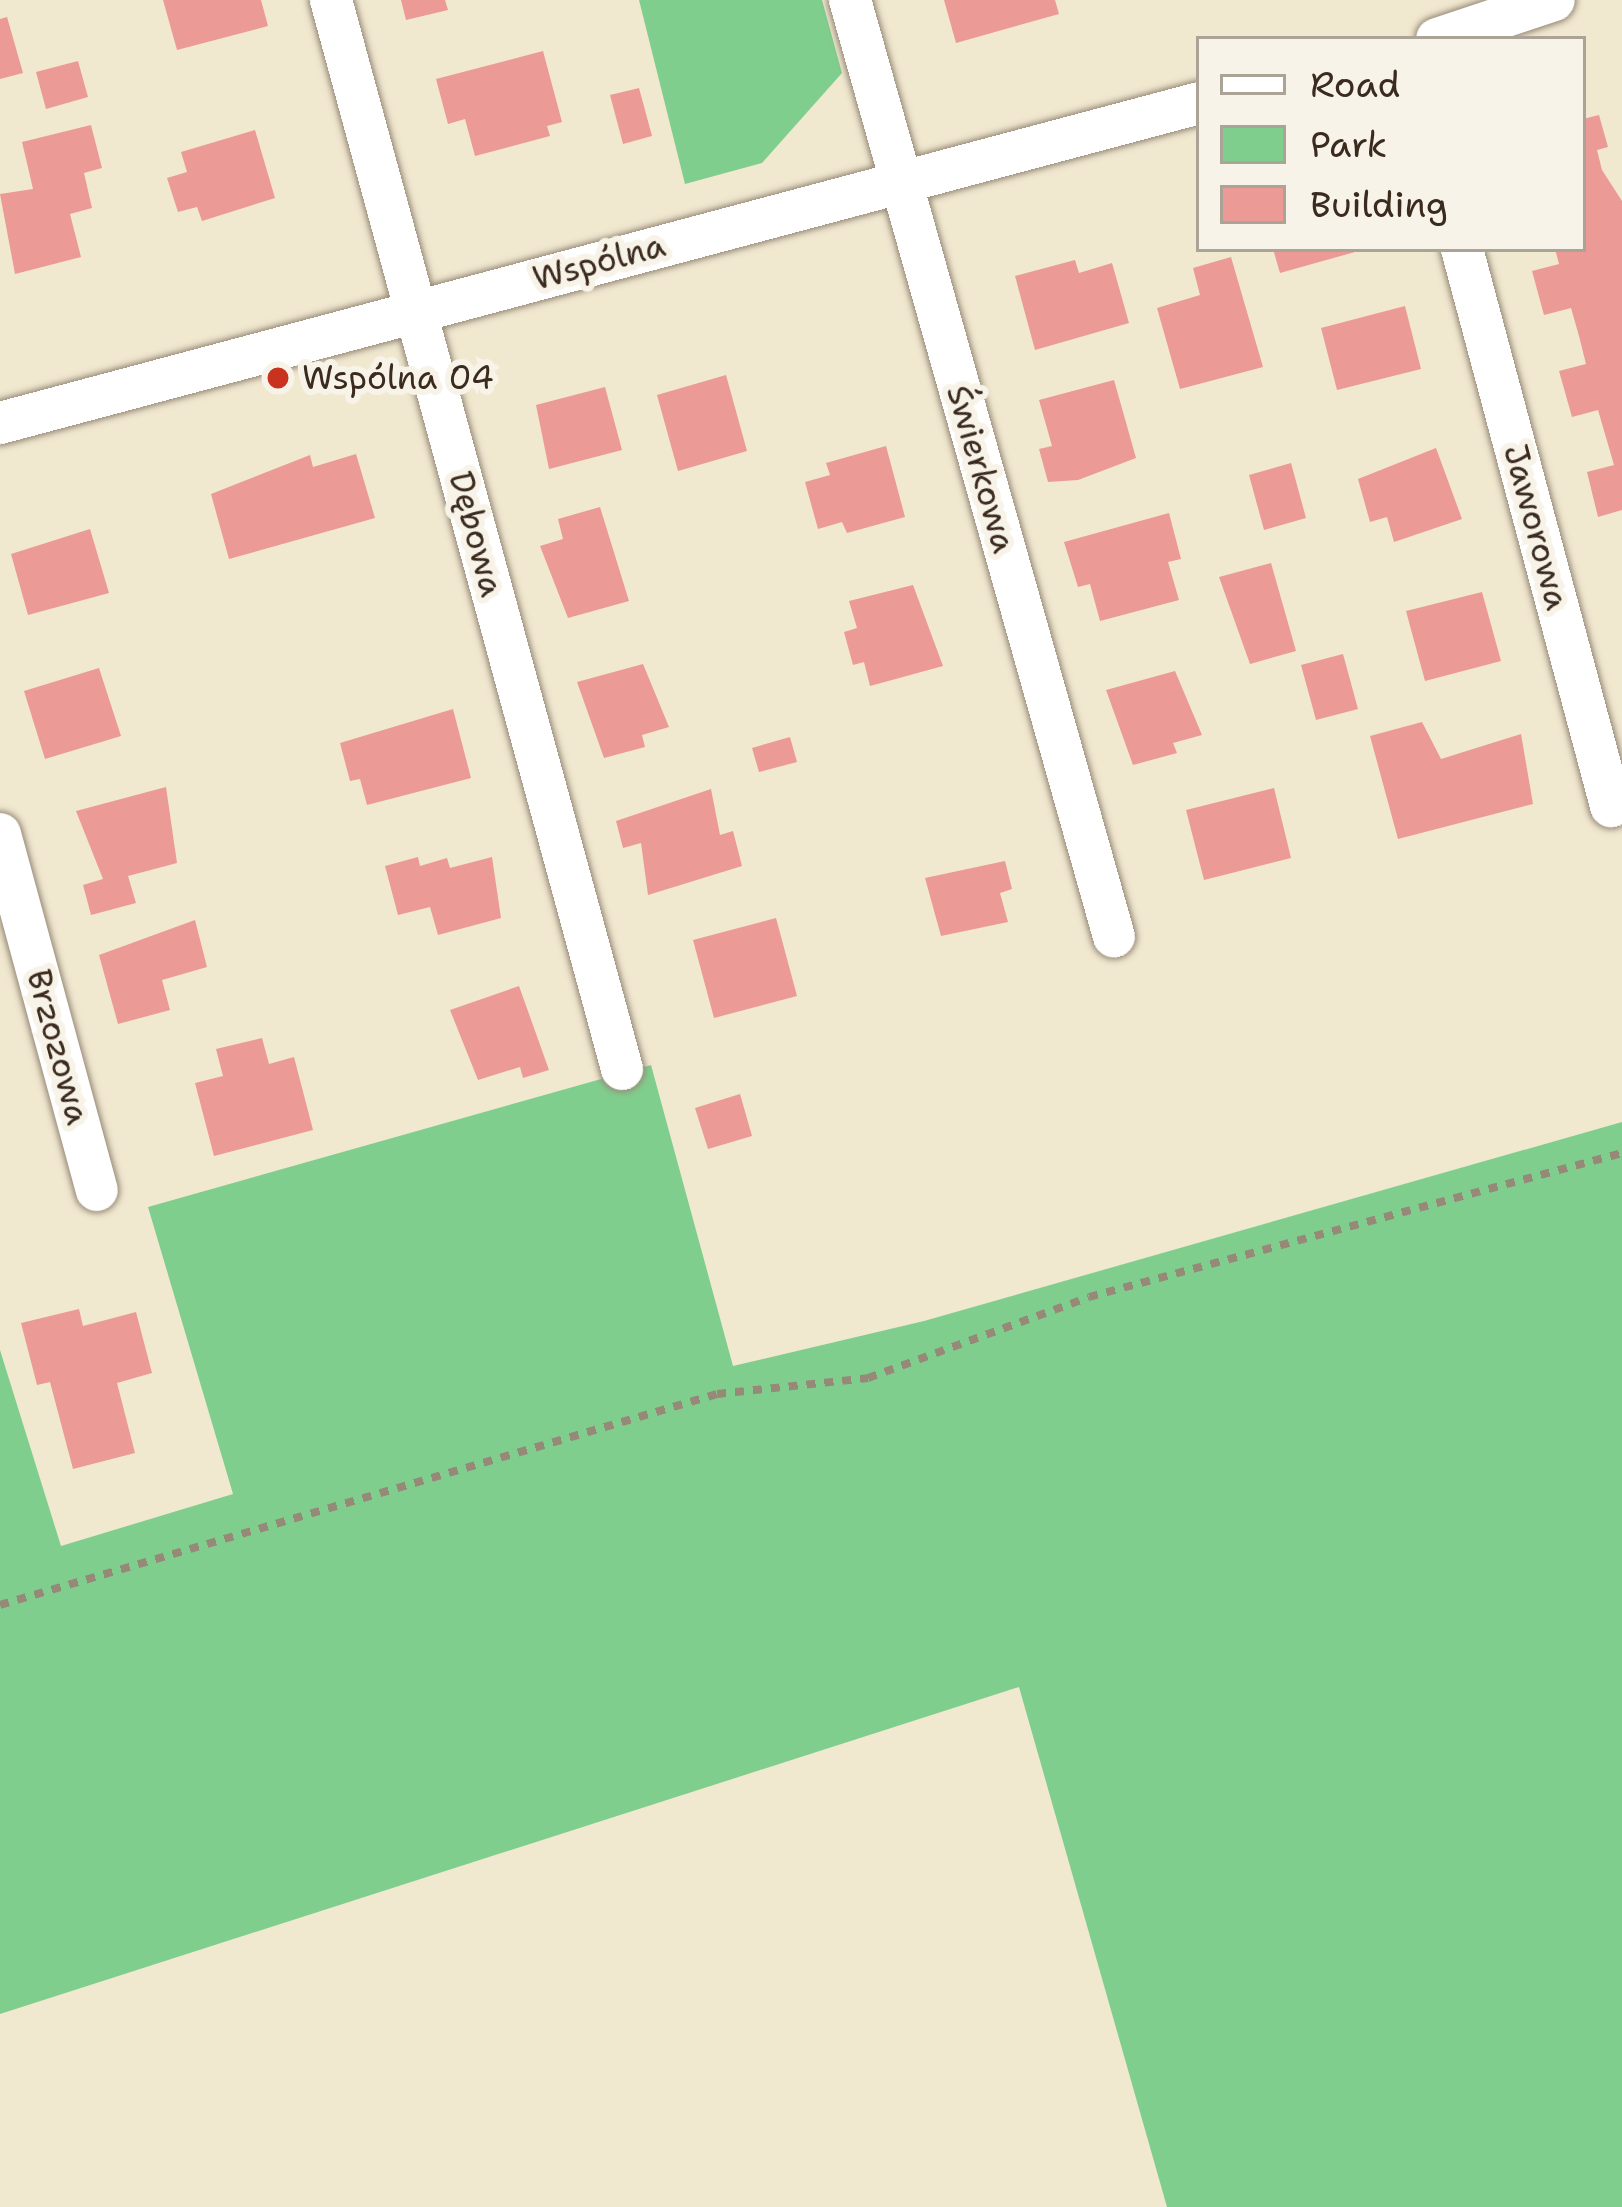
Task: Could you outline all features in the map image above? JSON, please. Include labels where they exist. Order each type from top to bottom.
[{"type":"street","name":"Dębowa","points":[[331,0],[622,1069]]},
{"type":"street","name":"Świerkowa","points":[[850,0],[1114,937]]},
{"type":"street","points":[[1446,36],[1554,0]]},
{"type":"street","name":"Wspólna","points":[[0,423],[1196,104]]},
{"type":"street","name":"Jaworowa","points":[[1463,252],[1611,806]]},
{"type":"street","name":"Brzozowa","points":[[0,834],[97,1190]]},
{"type":"path","points":[[0,1605],[717,1394],[868,1378],[1090,1297],[1622,1153]]},
{"type":"green space","points":[[639,0],[822,0],[842,73],[762,163],[685,184]]},
{"type":"green space","points":[[651,1065],[733,1366],[924,1321],[1622,1122],[1622,2207],[1167,2207],[1019,1687],[0,2014],[0,1350],[61,1546],[233,1494],[148,1207]]},
{"type":"building","points":[[163,0],[261,0],[268,26],[177,50]]},
{"type":"building","points":[[401,0],[445,0],[448,10],[406,20]]},
{"type":"building","points":[[944,0],[1055,0],[1059,14],[956,43]]},
{"type":"building","points":[[7,17],[23,73],[0,79],[0,19]]},
{"type":"building","points":[[543,51],[562,122],[547,126],[550,136],[475,156],[465,119],[448,124],[436,79]]},
{"type":"building","points":[[78,61],[88,97],[46,109],[36,72]]},
{"type":"building","points":[[639,88],[652,136],[623,144],[610,95]]},
{"type":"building","points":[[1599,115],[1608,147],[1597,150],[1602,170],[1622,201],[1622,510],[1598,517],[1587,472],[1614,465],[1598,410],[1572,417],[1559,371],[1586,364],[1571,308],[1544,315],[1532,271],[1559,264],[1556,252],[1586,252],[1586,118]]},
{"type":"building","points":[[91,125],[102,168],[84,173],[92,208],[70,214],[81,257],[15,274],[0,194],[33,189],[22,142]]},
{"type":"building","points":[[255,130],[275,198],[202,221],[197,207],[178,212],[167,178],[187,172],[181,152]]},
{"type":"building","points":[[1274,252],[1355,252],[1280,273]]},
{"type":"building","points":[[1231,257],[1263,367],[1180,389],[1157,308],[1200,295],[1193,268]]},
{"type":"building","points":[[1075,260],[1079,273],[1112,263],[1129,323],[1035,350],[1015,276]]},
{"type":"building","points":[[1405,306],[1421,369],[1337,390],[1321,328]]},
{"type":"building","points":[[726,375],[747,451],[678,471],[657,395]]},
{"type":"building","points":[[1114,380],[1136,458],[1078,480],[1048,482],[1039,449],[1052,446],[1039,400]]},
{"type":"building","points":[[605,387],[622,450],[549,469],[536,405]]},
{"type":"building","points":[[886,446],[905,517],[847,533],[842,522],[818,529],[805,482],[830,475],[826,463]]},
{"type":"building","points":[[1436,448],[1462,519],[1394,542],[1387,517],[1370,522],[1358,479]]},
{"type":"building","points":[[356,454],[375,518],[229,559],[211,494],[310,455],[313,467]]},
{"type":"building","points":[[1291,463],[1306,518],[1264,530],[1249,475]]},
{"type":"building","points":[[600,507],[629,601],[568,618],[540,546],[563,539],[558,519]]},
{"type":"building","points":[[1169,513],[1181,559],[1168,562],[1179,600],[1100,621],[1090,584],[1078,587],[1064,542]]},
{"type":"building","points":[[90,529],[109,593],[28,615],[11,554]]},
{"type":"building","points":[[1271,563],[1296,651],[1250,664],[1219,577]]},
{"type":"building","points":[[913,585],[943,666],[870,686],[864,662],[853,665],[844,632],[857,628],[849,601]]},
{"type":"building","points":[[1482,592],[1501,661],[1425,681],[1406,611]]},
{"type":"building","points":[[1343,654],[1358,709],[1316,720],[1301,665]]},
{"type":"building","points":[[643,664],[669,727],[642,735],[645,747],[604,758],[577,682]]},
{"type":"building","points":[[99,668],[121,736],[45,759],[24,691]]},
{"type":"building","points":[[1175,671],[1202,735],[1173,743],[1177,753],[1133,765],[1106,690]]},
{"type":"building","points":[[453,709],[471,778],[367,805],[360,779],[350,781],[340,743]]},
{"type":"building","points":[[1422,722],[1441,759],[1521,734],[1533,804],[1398,839],[1370,736]]},
{"type":"building","points":[[790,737],[797,762],[759,772],[752,748]]},
{"type":"building","points":[[166,787],[177,863],[128,876],[136,903],[91,915],[83,885],[103,879],[76,811]]},
{"type":"building","points":[[1274,788],[1291,858],[1204,880],[1186,810]]},
{"type":"building","points":[[711,789],[720,835],[733,831],[742,866],[648,895],[641,843],[623,848],[616,821]]},
{"type":"building","points":[[418,857],[420,866],[447,858],[450,868],[492,857],[501,918],[438,935],[430,907],[398,915],[385,866]]},
{"type":"building","points":[[1005,861],[1012,889],[1000,893],[1008,922],[941,936],[925,878]]},
{"type":"building","points":[[776,918],[797,996],[714,1018],[693,940]]},
{"type":"building","points":[[195,920],[207,967],[162,980],[170,1010],[118,1024],[99,955]]},
{"type":"building","points":[[519,986],[549,1070],[523,1078],[520,1067],[478,1080],[450,1010]]},
{"type":"building","points":[[262,1038],[269,1064],[294,1057],[313,1130],[214,1156],[195,1083],[223,1076],[216,1049]]},
{"type":"building","points":[[740,1094],[752,1136],[708,1149],[695,1108]]},
{"type":"building","points":[[79,1309],[83,1326],[136,1312],[152,1373],[117,1383],[135,1453],[73,1469],[50,1382],[37,1385],[21,1323]]},
{"type":"place","name":"Wspólna 04","points":[[278,378]]}]
